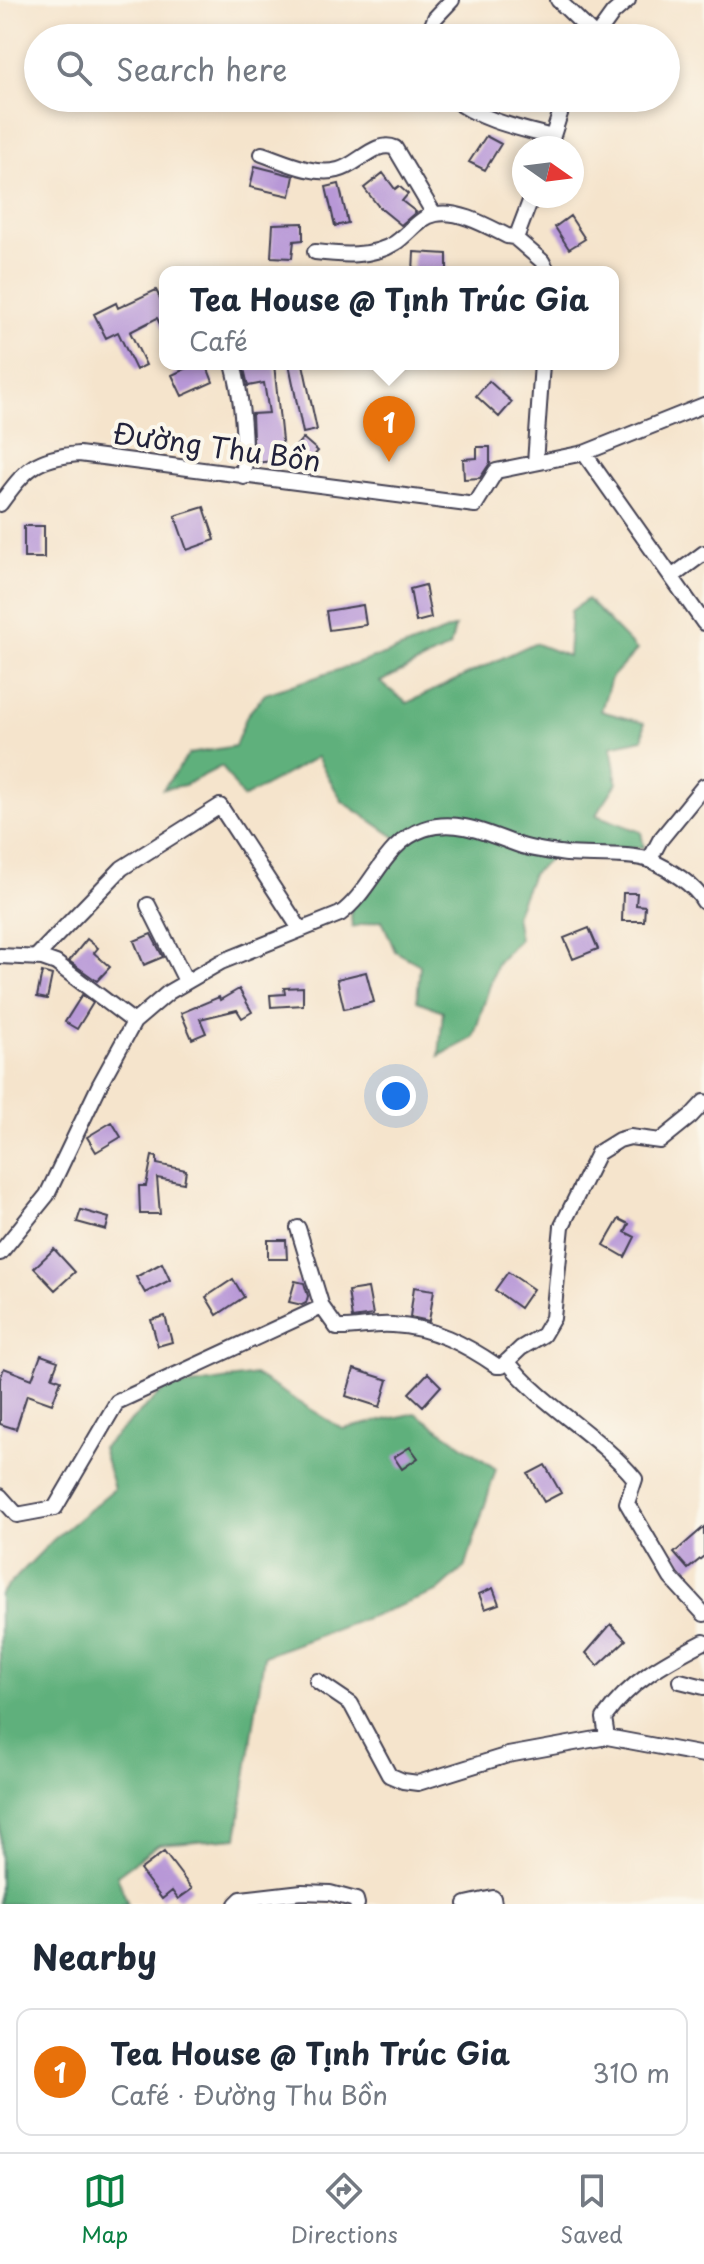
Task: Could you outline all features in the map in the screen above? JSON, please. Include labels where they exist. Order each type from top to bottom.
[{"type":"street","points":[[433,24],[452,0]]},
{"type":"street","points":[[558,0],[583,24]]},
{"type":"street","points":[[605,24],[628,0]]},
{"type":"street","points":[[476,112],[532,136]]},
{"type":"street","points":[[552,136],[560,112]]},
{"type":"street","points":[[262,154],[324,173],[353,165],[379,146],[388,144],[395,148],[434,214]]},
{"type":"street","points":[[514,237],[527,208]]},
{"type":"street","points":[[315,252],[351,255],[373,251],[394,244],[417,223],[434,214],[468,218],[514,237],[545,266]]},
{"type":"street","points":[[235,370],[240,389],[245,441],[244,477]]},
{"type":"street","points":[[535,463],[542,370]]},
{"type":"street","name":"Đường Thu Bồn","points":[[0,504],[26,470],[54,456],[79,454],[475,505],[496,471],[584,453],[704,405]]},
{"type":"street","points":[[584,453],[704,623]]},
{"type":"street","points":[[673,576],[704,553]]},
{"type":"street","points":[[650,859],[660,840],[704,786]]},
{"type":"street","points":[[35,958],[122,868],[220,806],[300,929]]},
{"type":"street","points":[[0,1253],[47,1195],[100,1084],[134,1022],[186,981],[241,953],[318,925],[350,907],[387,856],[406,838],[425,829],[450,825],[471,828],[521,846],[650,859],[689,885],[704,902]]},
{"type":"street","points":[[148,905],[186,981]]},
{"type":"street","points":[[0,956],[56,963],[134,1022]]},
{"type":"street","points":[[298,1228],[322,1307],[337,1328],[394,1325],[422,1329],[460,1342],[497,1366],[502,1366],[549,1328],[553,1318],[562,1226],[598,1153],[630,1137],[660,1141],[704,1102]]},
{"type":"street","points":[[0,1496],[17,1515],[55,1508],[117,1402],[322,1307]]},
{"type":"street","points":[[507,1361],[521,1378],[603,1446],[635,1479],[627,1503],[671,1578],[704,1614]]},
{"type":"street","points":[[607,1737],[604,1718],[620,1696],[665,1662],[704,1642]]},
{"type":"street","points":[[317,1681],[351,1704],[389,1775],[403,1781],[418,1783],[508,1755],[607,1737],[704,1755]]},
{"type":"street","points":[[680,1681],[704,1687]]},
{"type":"street","points":[[236,1904],[241,1899],[302,1892],[330,1893],[356,1900],[357,1904]]},
{"type":"street","points":[[466,1904],[493,1898],[494,1904]]},
{"type":"green space","points":[[587,599],[637,650],[611,678],[601,711],[644,723],[643,739],[611,746],[617,783],[596,815],[641,832],[644,848],[563,848],[532,874],[515,915],[519,939],[497,963],[473,1038],[439,1056],[443,1011],[417,1001],[420,965],[395,951],[382,920],[352,927],[350,903],[398,839],[342,801],[317,757],[243,798],[222,766],[185,785],[163,789],[189,754],[235,746],[247,715],[265,694],[398,650],[455,627],[450,647],[380,682],[407,703],[534,643],[568,656],[571,611]]},
{"type":"green space","points":[[255,1375],[343,1429],[416,1413],[496,1469],[466,1566],[437,1592],[264,1656],[237,1838],[159,1844],[117,1875],[128,1904],[0,1904],[0,1594],[53,1540],[114,1489],[102,1448],[165,1389]]},
{"type":"building","points":[[486,136],[501,144],[485,170],[469,162]]},
{"type":"building","points":[[255,166],[294,176],[290,196],[250,187]]},
{"type":"building","points":[[383,173],[395,189],[399,186],[408,194],[402,201],[416,212],[401,225],[379,207],[364,188]]},
{"type":"building","points":[[339,184],[348,223],[335,226],[326,187]]},
{"type":"building","points":[[570,216],[585,239],[569,249],[555,227]]},
{"type":"building","points":[[303,223],[303,240],[294,241],[292,258],[271,257],[273,224]]},
{"type":"building","points":[[414,252],[447,254],[447,266],[413,266]]},
{"type":"building","points":[[156,290],[159,296],[159,322],[157,318],[130,332],[146,365],[136,370],[118,332],[106,338],[94,314],[116,303],[118,308]]},
{"type":"building","points":[[183,370],[208,370],[213,382],[182,396],[172,375]]},
{"type":"building","points":[[244,370],[275,370],[284,460],[254,463],[252,414],[269,413],[264,383],[248,386]]},
{"type":"building","points":[[290,370],[304,370],[317,430],[303,433]]},
{"type":"building","points":[[489,381],[512,402],[499,417],[476,396]]},
{"type":"building","points":[[303,438],[318,451],[305,466],[296,458],[285,459]]},
{"type":"building","points":[[477,447],[490,447],[490,463],[480,478],[464,479],[463,459],[477,458]]},
{"type":"building","points":[[204,507],[215,540],[187,550],[175,516]]},
{"type":"building","points":[[24,526],[44,526],[44,558],[24,558]]},
{"type":"building","points":[[425,585],[431,618],[416,622],[410,589]]},
{"type":"building","points":[[363,605],[366,625],[329,630],[326,611]]},
{"type":"building","points":[[623,893],[637,893],[636,905],[645,906],[644,921],[622,921]]},
{"type":"building","points":[[589,928],[598,949],[573,959],[564,938]]},
{"type":"building","points":[[151,934],[163,957],[144,965],[134,941]]},
{"type":"building","points":[[87,939],[98,948],[94,953],[110,967],[97,981],[69,961]]},
{"type":"building","points":[[42,972],[52,975],[47,999],[37,997]]},
{"type":"building","points":[[366,972],[374,1002],[344,1009],[337,979]]},
{"type":"building","points":[[303,987],[303,1005],[271,1007],[270,995],[285,994],[284,988]]},
{"type":"building","points":[[239,989],[252,1012],[242,1018],[237,1010],[200,1019],[206,1033],[192,1039],[181,1013],[219,997],[220,1000]]},
{"type":"building","points":[[82,995],[93,1003],[77,1029],[65,1022]]},
{"type":"building","points":[[112,1122],[121,1137],[96,1152],[87,1137]]},
{"type":"building","points":[[152,1156],[157,1157],[157,1164],[186,1170],[184,1183],[157,1178],[160,1214],[140,1214],[139,1186],[146,1186]]},
{"type":"building","points":[[81,1210],[109,1218],[106,1230],[77,1222]]},
{"type":"building","points":[[619,1219],[629,1224],[625,1232],[635,1237],[625,1257],[604,1245]]},
{"type":"building","points":[[268,1240],[286,1240],[287,1259],[268,1259]]},
{"type":"building","points":[[54,1249],[75,1272],[55,1290],[34,1268]]},
{"type":"building","points":[[162,1263],[170,1280],[145,1293],[136,1277]]},
{"type":"building","points":[[508,1272],[533,1289],[520,1308],[495,1290]]},
{"type":"building","points":[[233,1279],[244,1297],[217,1315],[206,1297]]},
{"type":"building","points":[[295,1281],[304,1283],[308,1296],[302,1305],[289,1302]]},
{"type":"building","points":[[414,1287],[434,1290],[429,1321],[410,1317]]},
{"type":"building","points":[[368,1288],[373,1315],[352,1318],[348,1291]]},
{"type":"building","points":[[165,1316],[172,1342],[158,1346],[151,1320]]},
{"type":"building","points":[[41,1355],[58,1361],[52,1377],[61,1380],[52,1404],[27,1395],[16,1429],[0,1424],[0,1379],[4,1368],[32,1379]]},
{"type":"building","points":[[354,1369],[388,1380],[380,1407],[346,1396]]},
{"type":"building","points":[[428,1373],[441,1386],[423,1406],[409,1393]]},
{"type":"building","points":[[410,1447],[418,1458],[402,1469],[394,1457]]},
{"type":"building","points":[[545,1465],[561,1493],[544,1502],[528,1474]]},
{"type":"building","points":[[704,1527],[704,1556],[688,1569],[674,1553]]},
{"type":"building","points":[[493,1588],[499,1604],[485,1609],[479,1594]]},
{"type":"building","points":[[611,1624],[626,1640],[598,1666],[586,1653]]},
{"type":"building","points":[[164,1852],[192,1889],[178,1899],[172,1891],[162,1899],[140,1870]]},
{"type":"place","name":"Tea House @ Tịnh Trúc Gia","points":[[389,462]]}]
